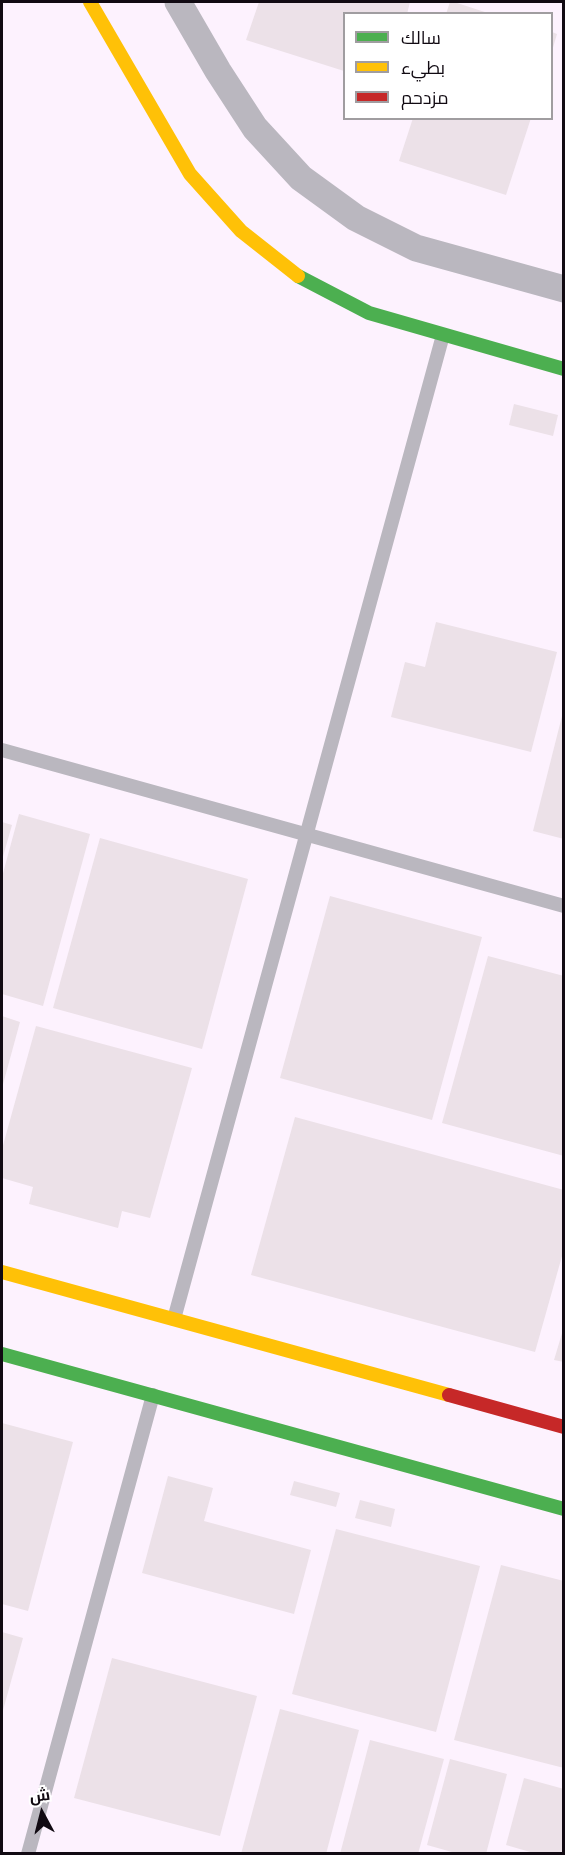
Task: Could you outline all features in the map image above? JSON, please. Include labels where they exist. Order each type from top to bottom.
[{"type":"street","points":[[90,2],[190,174],[241,231],[301,278],[369,314],[564,369]]},
{"type":"street","points":[[177,2],[218,72],[255,128],[301,178],[356,218],[416,248],[564,289]]},
{"type":"street","points":[[2,1272],[564,1427]]},
{"type":"street","points":[[2,1354],[564,1509]]},
{"type":"lane","points":[[174,1319],[443,335]]},
{"type":"lane","points":[[2,750],[564,906]]},
{"type":"lane","points":[[28,1854],[153,1395]]},
{"type":"shaded area","points":[[2,2],[563,2],[563,1853],[2,1853]]},
{"type":"building","points":[[259,2],[410,2],[408,12],[343,12],[343,71],[246,40]]},
{"type":"building","points":[[450,2],[454,2],[485,12],[447,12]]},
{"type":"building","points":[[553,32],[557,34],[553,48]]},
{"type":"building","points":[[412,120],[530,120],[506,195],[399,161]]},
{"type":"building","points":[[514,404],[558,415],[553,436],[509,425]]},
{"type":"building","points":[[436,622],[557,652],[531,752],[391,717],[405,662],[425,667]]},
{"type":"building","points":[[564,712],[564,839],[533,831]]},
{"type":"building","points":[[19,814],[90,834],[43,1006],[2,994],[2,877]]},
{"type":"building","points":[[2,822],[12,825],[2,860]]},
{"type":"building","points":[[100,838],[248,879],[202,1049],[53,1008]]},
{"type":"building","points":[[330,896],[482,937],[432,1120],[280,1078]]},
{"type":"building","points":[[488,956],[564,976],[564,1156],[442,1123]]},
{"type":"building","points":[[2,1016],[20,1022],[2,1088]]},
{"type":"building","points":[[36,1026],[192,1068],[150,1218],[122,1211],[118,1228],[29,1204],[33,1187],[2,1178],[2,1149]]},
{"type":"building","points":[[295,1117],[564,1190],[564,1249],[535,1352],[251,1275]]},
{"type":"building","points":[[564,1330],[564,1362],[554,1360]]},
{"type":"building","points":[[2,1423],[73,1442],[28,1611],[2,1604]]},
{"type":"building","points":[[168,1476],[213,1488],[204,1521],[311,1550],[294,1614],[142,1573]]},
{"type":"building","points":[[294,1481],[340,1493],[336,1507],[290,1495]]},
{"type":"building","points":[[360,1500],[395,1509],[391,1527],[355,1518]]},
{"type":"building","points":[[336,1529],[480,1566],[436,1732],[292,1694]]},
{"type":"building","points":[[501,1565],[564,1581],[564,1768],[454,1740]]},
{"type":"building","points":[[2,1632],[23,1638],[2,1714]]},
{"type":"building","points":[[112,1658],[257,1696],[220,1836],[74,1798]]},
{"type":"building","points":[[280,1709],[359,1730],[326,1854],[241,1854]]},
{"type":"building","points":[[370,1740],[444,1759],[418,1854],[340,1854]]},
{"type":"building","points":[[450,1759],[507,1774],[486,1854],[459,1854],[427,1845]]},
{"type":"building","points":[[524,1778],[564,1789],[564,1854],[537,1854],[506,1845]]},
{"type":"traffic: fast","points":[[298,276],[369,313],[564,369]]},
{"type":"traffic: fast","points":[[2,1354],[564,1509]]},
{"type":"traffic: slow","points":[[90,2],[190,174],[241,231],[298,276]]},
{"type":"traffic: slow","points":[[2,1272],[449,1395]]},
{"type":"traffic: jam","points":[[449,1395],[564,1427]]}]
